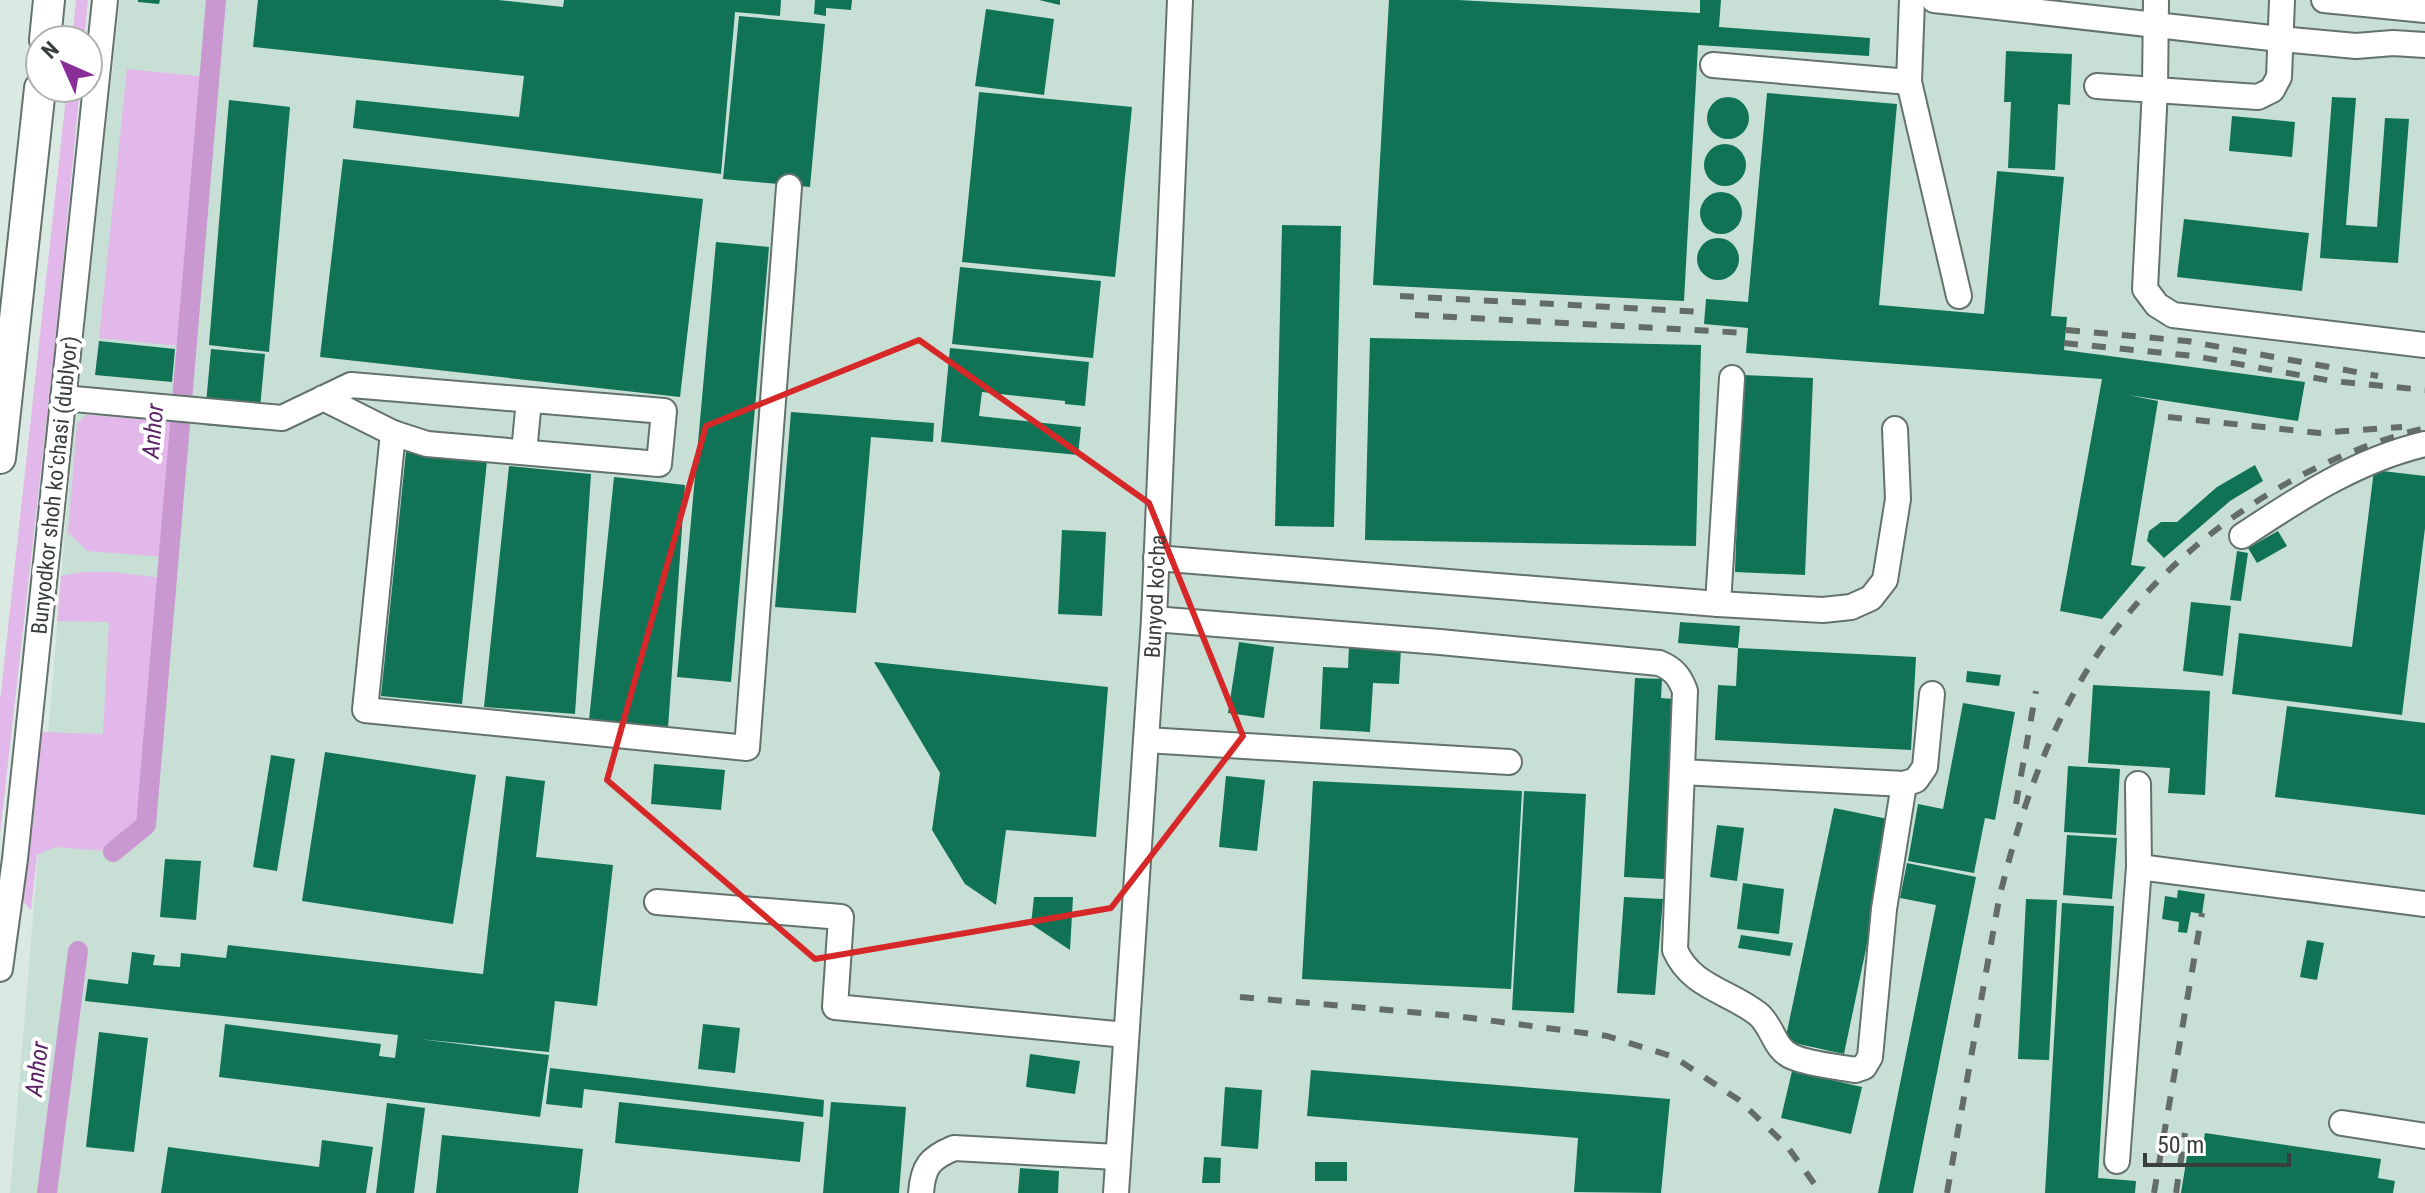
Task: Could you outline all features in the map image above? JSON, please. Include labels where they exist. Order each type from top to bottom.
[{"type":"main road","points":[[47,24],[49,0]]},
{"type":"main road","points":[[0,458],[38,104]]},
{"type":"street","name":"Bunyodkor shoh koʻchasi (dublyor)","points":[[0,969],[15,859],[105,0]]},
{"type":"street","name":"Bunyod ko'cha","points":[[1116,1193],[1154,619],[1180,0]]},
{"type":"street","points":[[1912,0],[1909,82],[1959,296]]},
{"type":"street","points":[[1934,0],[2156,12],[2280,39],[2356,46],[2393,43],[2425,45]]},
{"type":"street","points":[[2097,86],[2258,97],[2272,90],[2279,77],[2282,0]]},
{"type":"street","points":[[2324,0],[2425,10]]},
{"type":"street","points":[[2156,12],[2145,289],[2157,305],[2173,315],[2425,345]]},
{"type":"street","points":[[1713,65],[1909,82]]},
{"type":"street","points":[[393,433],[365,710],[747,748],[789,187]]},
{"type":"street","points":[[1718,604],[1732,378]]},
{"type":"street","points":[[63,398],[282,418],[323,398],[351,385],[664,411],[659,464],[427,444],[393,433],[323,398]]},
{"type":"street","points":[[524,452],[529,400]]},
{"type":"street","points":[[1156,558],[1718,604],[1823,610],[1851,607],[1871,598],[1885,580],[1898,499],[1895,429]]},
{"type":"street","points":[[2242,536],[2317,487],[2365,464],[2425,444]]},
{"type":"street","points":[[1154,619],[1440,642],[1659,663],[1671,668],[1680,678],[1685,691],[1675,950],[1682,966],[1696,979],[1758,1014],[1768,1024],[1784,1052],[1794,1058],[1855,1070],[1864,1067],[1870,1057],[1884,909],[1904,784]]},
{"type":"street","points":[[1682,772],[1904,784],[1916,780],[1925,767],[1932,694]]},
{"type":"street","points":[[1146,740],[1509,762]]},
{"type":"street","points":[[2117,1161],[2139,867],[2138,784]]},
{"type":"street","points":[[2139,867],[2425,904]]},
{"type":"street","points":[[657,902],[841,917],[835,1007],[1126,1035]]},
{"type":"street","points":[[2342,1123],[2425,1136]]},
{"type":"street","points":[[921,1193],[922,1175],[935,1156],[954,1148],[1117,1157]]},
{"type":"highlighted area","points":[[919,340],[1149,503],[1243,736],[1111,908],[815,959],[607,780],[706,426]]},
{"type":"shaded area","points":[[76,0],[88,0],[86,24],[74,24]]},
{"type":"shaded area","points":[[120,0],[2425,0],[2425,1193],[10,1193],[74,424]]},
{"type":"shaded area","points":[[127,69],[207,77],[180,346],[99,338]]},
{"type":"shaded area","points":[[65,104],[78,104],[54,354],[0,834],[0,701]]},
{"type":"shaded area","points":[[86,415],[176,421],[164,557],[87,551],[68,532],[77,424]]},
{"type":"shaded area","points":[[81,572],[161,578],[137,820],[106,851],[55,847],[37,855],[31,910],[21,899],[41,732],[103,734],[109,622],[57,621],[61,576]]},
{"type":"building","points":[[138,0],[160,0],[159,4]]},
{"type":"building","points":[[258,0],[498,0],[563,7],[564,0],[781,0],[780,16],[735,12],[721,174],[353,128],[356,100],[519,117],[524,76],[253,47]]},
{"type":"building","points":[[815,0],[852,0],[851,10],[826,8],[826,16],[814,14]]},
{"type":"building","points":[[1039,0],[1060,0],[1060,5]]},
{"type":"building","points":[[1389,0],[1458,0],[1700,13],[1700,0],[1721,0],[1719,27],[1870,38],[1869,56],[1698,45],[1684,301],[1373,285]]},
{"type":"building","points":[[986,9],[1054,19],[1044,95],[975,86]]},
{"type":"building","points":[[739,16],[825,24],[810,187],[723,179]]},
{"type":"building","points":[[2006,51],[2072,54],[2070,105],[2058,104],[2055,170],[2008,168],[2011,102],[2004,102]]},
{"type":"building","points":[[979,92],[1132,107],[1115,277],[962,262]]},
{"type":"building","points":[[1767,93],[1897,104],[1879,305],[1984,314],[1997,171],[2064,177],[2051,316],[2067,317],[2064,350],[2305,382],[2298,421],[2128,395],[2158,401],[2131,565],[2146,567],[2102,619],[2060,611],[2102,379],[1746,353],[1748,328],[1704,324],[1706,299],[1748,302]]},
{"type":"building","points":[[1728,97],[1743,103],[1749,118],[1743,133],[1728,139],[1713,133],[1707,118],[1713,103]]},
{"type":"building","points":[[2332,97],[2356,98],[2346,225],[2377,227],[2385,118],[2409,119],[2398,263],[2320,258]]},
{"type":"building","points":[[229,100],[290,107],[269,352],[209,345]]},
{"type":"building","points":[[2232,116],[2295,122],[2292,157],[2229,151]]},
{"type":"building","points":[[1725,144],[1740,150],[1746,165],[1740,180],[1725,186],[1710,180],[1704,165],[1710,150]]},
{"type":"building","points":[[343,159],[703,199],[680,397],[320,357]]},
{"type":"building","points":[[1721,192],[1736,198],[1742,213],[1736,228],[1721,234],[1706,228],[1700,213],[1706,198]]},
{"type":"building","points":[[2184,219],[2309,233],[2302,291],[2177,277]]},
{"type":"building","points":[[1282,225],[1341,226],[1334,527],[1275,526]]},
{"type":"building","points":[[1718,238],[1733,244],[1739,259],[1733,274],[1718,280],[1703,274],[1697,259],[1703,244]]},
{"type":"building","points":[[716,242],[769,247],[731,682],[677,677]]},
{"type":"building","points":[[960,267],[1101,281],[1093,358],[952,344]]},
{"type":"building","points":[[1370,338],[1701,345],[1696,546],[1365,540]]},
{"type":"building","points":[[99,341],[175,349],[172,382],[95,375]]},
{"type":"building","points":[[950,348],[1089,362],[1085,406],[982,392],[979,416],[1081,427],[1078,455],[941,442]]},
{"type":"building","points":[[211,349],[265,354],[258,430],[204,425]]},
{"type":"building","points":[[1742,375],[1813,378],[1805,575],[1735,572]]},
{"type":"building","points":[[791,412],[934,423],[933,442],[871,437],[856,613],[775,607]]},
{"type":"building","points":[[406,452],[487,461],[462,704],[381,696]]},
{"type":"building","points":[[2255,465],[2263,481],[2230,501],[2164,558],[2147,541],[2149,531],[2161,522],[2177,522],[2217,487]]},
{"type":"building","points":[[509,466],[591,474],[575,714],[484,707]]},
{"type":"building","points":[[2374,470],[2425,476],[2425,528],[2402,715],[2232,694],[2239,633],[2352,647]]},
{"type":"building","points":[[614,477],[685,485],[668,728],[589,720]]},
{"type":"building","points":[[1062,530],[1106,532],[1102,616],[1058,614]]},
{"type":"building","points":[[2278,531],[2287,546],[2257,563],[2248,548]]},
{"type":"building","points":[[2237,551],[2248,553],[2241,601],[2230,600]]},
{"type":"building","points":[[2191,602],[2231,606],[2223,676],[2183,671]]},
{"type":"building","points":[[1680,622],[1740,626],[1738,648],[1678,643]]},
{"type":"building","points":[[1239,642],[1274,647],[1264,718],[1228,713]]},
{"type":"building","points":[[1349,646],[1401,649],[1399,684],[1373,683],[1370,732],[1320,729],[1323,667],[1348,668]]},
{"type":"building","points":[[1738,648],[1916,657],[1911,750],[1715,740],[1718,685],[1736,686]]},
{"type":"building","points":[[874,662],[1108,687],[1096,837],[1006,830],[996,905],[965,884],[932,830],[940,773]]},
{"type":"building","points":[[1967,671],[2001,675],[1999,686],[1966,682]]},
{"type":"building","points":[[1635,678],[1662,679],[1661,698],[1673,699],[1664,879],[1624,877]]},
{"type":"building","points":[[2093,685],[2210,691],[2205,795],[2168,793],[2170,768],[2088,763]]},
{"type":"building","points":[[1963,703],[2015,712],[1995,820],[1985,818],[1974,873],[1908,861],[1918,804],[1943,809]]},
{"type":"building","points":[[2287,706],[2425,723],[2425,815],[2275,797]]},
{"type":"building","points":[[325,752],[476,775],[453,924],[302,901]]},
{"type":"building","points":[[271,755],[295,759],[277,871],[253,867]]},
{"type":"building","points":[[654,764],[725,770],[721,810],[651,804]]},
{"type":"building","points":[[2068,766],[2120,769],[2116,835],[2064,832]]},
{"type":"building","points":[[506,776],[545,781],[536,857],[613,865],[597,1006],[555,1001],[549,1052],[419,1039],[549,1055],[540,1117],[219,1077],[225,1024],[381,1044],[379,1056],[395,1058],[398,1035],[85,1001],[88,979],[128,984],[132,952],[155,955],[153,965],[180,967],[181,953],[226,958],[228,945],[483,974]]},
{"type":"building","points":[[1226,776],[1265,780],[1257,851],[1219,847]]},
{"type":"building","points":[[1313,781],[1522,791],[1511,989],[1302,979]]},
{"type":"building","points":[[1524,791],[1586,794],[1574,1013],[1512,1010]]},
{"type":"building","points":[[1834,808],[1893,820],[1844,1054],[1785,1041]]},
{"type":"building","points":[[1717,825],[1744,828],[1737,881],[1710,877]]},
{"type":"building","points":[[2067,835],[2117,838],[2112,899],[2063,895]]},
{"type":"building","points":[[165,859],[201,861],[196,920],[160,917]]},
{"type":"building","points":[[1907,863],[1976,877],[1913,1193],[1878,1193],[1936,905],[1900,898]]},
{"type":"building","points":[[1743,883],[1784,889],[1779,934],[1737,929]]},
{"type":"building","points":[[2178,890],[2205,894],[2202,914],[2191,912],[2187,933],[2178,932],[2179,922],[2162,919],[2165,896],[2177,898]]},
{"type":"building","points":[[1034,897],[1073,897],[1070,950],[1031,924]]},
{"type":"building","points":[[1624,897],[1663,899],[1655,995],[1617,993]]},
{"type":"building","points":[[2026,899],[2057,900],[2049,1060],[2018,1059]]},
{"type":"building","points":[[2062,903],[2114,906],[2098,1178],[2136,1181],[2135,1193],[2045,1193]]},
{"type":"building","points":[[1741,935],[1793,943],[1790,956],[1738,948]]},
{"type":"building","points":[[2307,940],[2324,943],[2317,980],[2300,977]]},
{"type":"building","points":[[703,1024],[740,1028],[735,1073],[698,1069]]},
{"type":"building","points":[[99,1032],[148,1038],[134,1152],[86,1147]]},
{"type":"building","points":[[1030,1054],[1080,1061],[1075,1094],[1026,1087]]},
{"type":"building","points":[[550,1068],[824,1100],[823,1117],[584,1089],[582,1108],[546,1104]]},
{"type":"building","points":[[1311,1070],[1670,1099],[1661,1193],[1574,1192],[1578,1138],[1307,1116]]},
{"type":"building","points":[[1792,1071],[1862,1087],[1851,1134],[1781,1118]]},
{"type":"building","points":[[1225,1087],[1262,1090],[1258,1149],[1221,1146]]},
{"type":"building","points":[[619,1102],[804,1122],[800,1162],[615,1143]]},
{"type":"building","points":[[831,1102],[906,1107],[899,1193],[823,1193]]},
{"type":"building","points":[[387,1103],[425,1108],[414,1193],[376,1193]]},
{"type":"building","points":[[2205,1133],[2381,1159],[2378,1178],[2395,1181],[2393,1193],[2181,1193],[2188,1150],[2202,1152]]},
{"type":"building","points":[[442,1135],[583,1149],[578,1193],[436,1193]]},
{"type":"building","points":[[322,1140],[373,1147],[366,1193],[161,1193],[168,1147],[319,1167]]},
{"type":"building","points":[[1204,1157],[1221,1158],[1220,1183],[1202,1183]]},
{"type":"building","points":[[1315,1162],[1347,1162],[1347,1181],[1315,1181]]},
{"type":"building","points":[[1020,1168],[1059,1171],[1058,1193],[1018,1193]]},
{"type":"waterway","name":"Anhor","points":[[113,852],[146,825],[216,0]]},
{"type":"waterway","name":"Anhor","points":[[47,1193],[78,951]]},
{"type":"railway","points":[[1400,296],[1705,312]]},
{"type":"railway","points":[[1415,315],[1748,333]]},
{"type":"railway","points":[[2066,330],[2187,341],[2378,376]]},
{"type":"railway","points":[[2064,343],[2194,356],[2332,381],[2425,390]]},
{"type":"railway","points":[[2168,417],[2319,433],[2402,427]]},
{"type":"railway","points":[[1947,1193],[2006,870],[2043,757],[2083,677],[2113,633],[2148,591],[2187,554],[2230,520],[2324,464],[2374,443],[2425,428]]},
{"type":"railway","points":[[2016,804],[2036,691]]},
{"type":"railway","points":[[2154,1193],[2202,913]]},
{"type":"railway","points":[[1240,997],[1456,1016],[1607,1036],[1674,1057],[1739,1100],[1787,1146],[1821,1193]]},
{"type":"railway","points":[[2176,1193],[2185,1133]]}]
